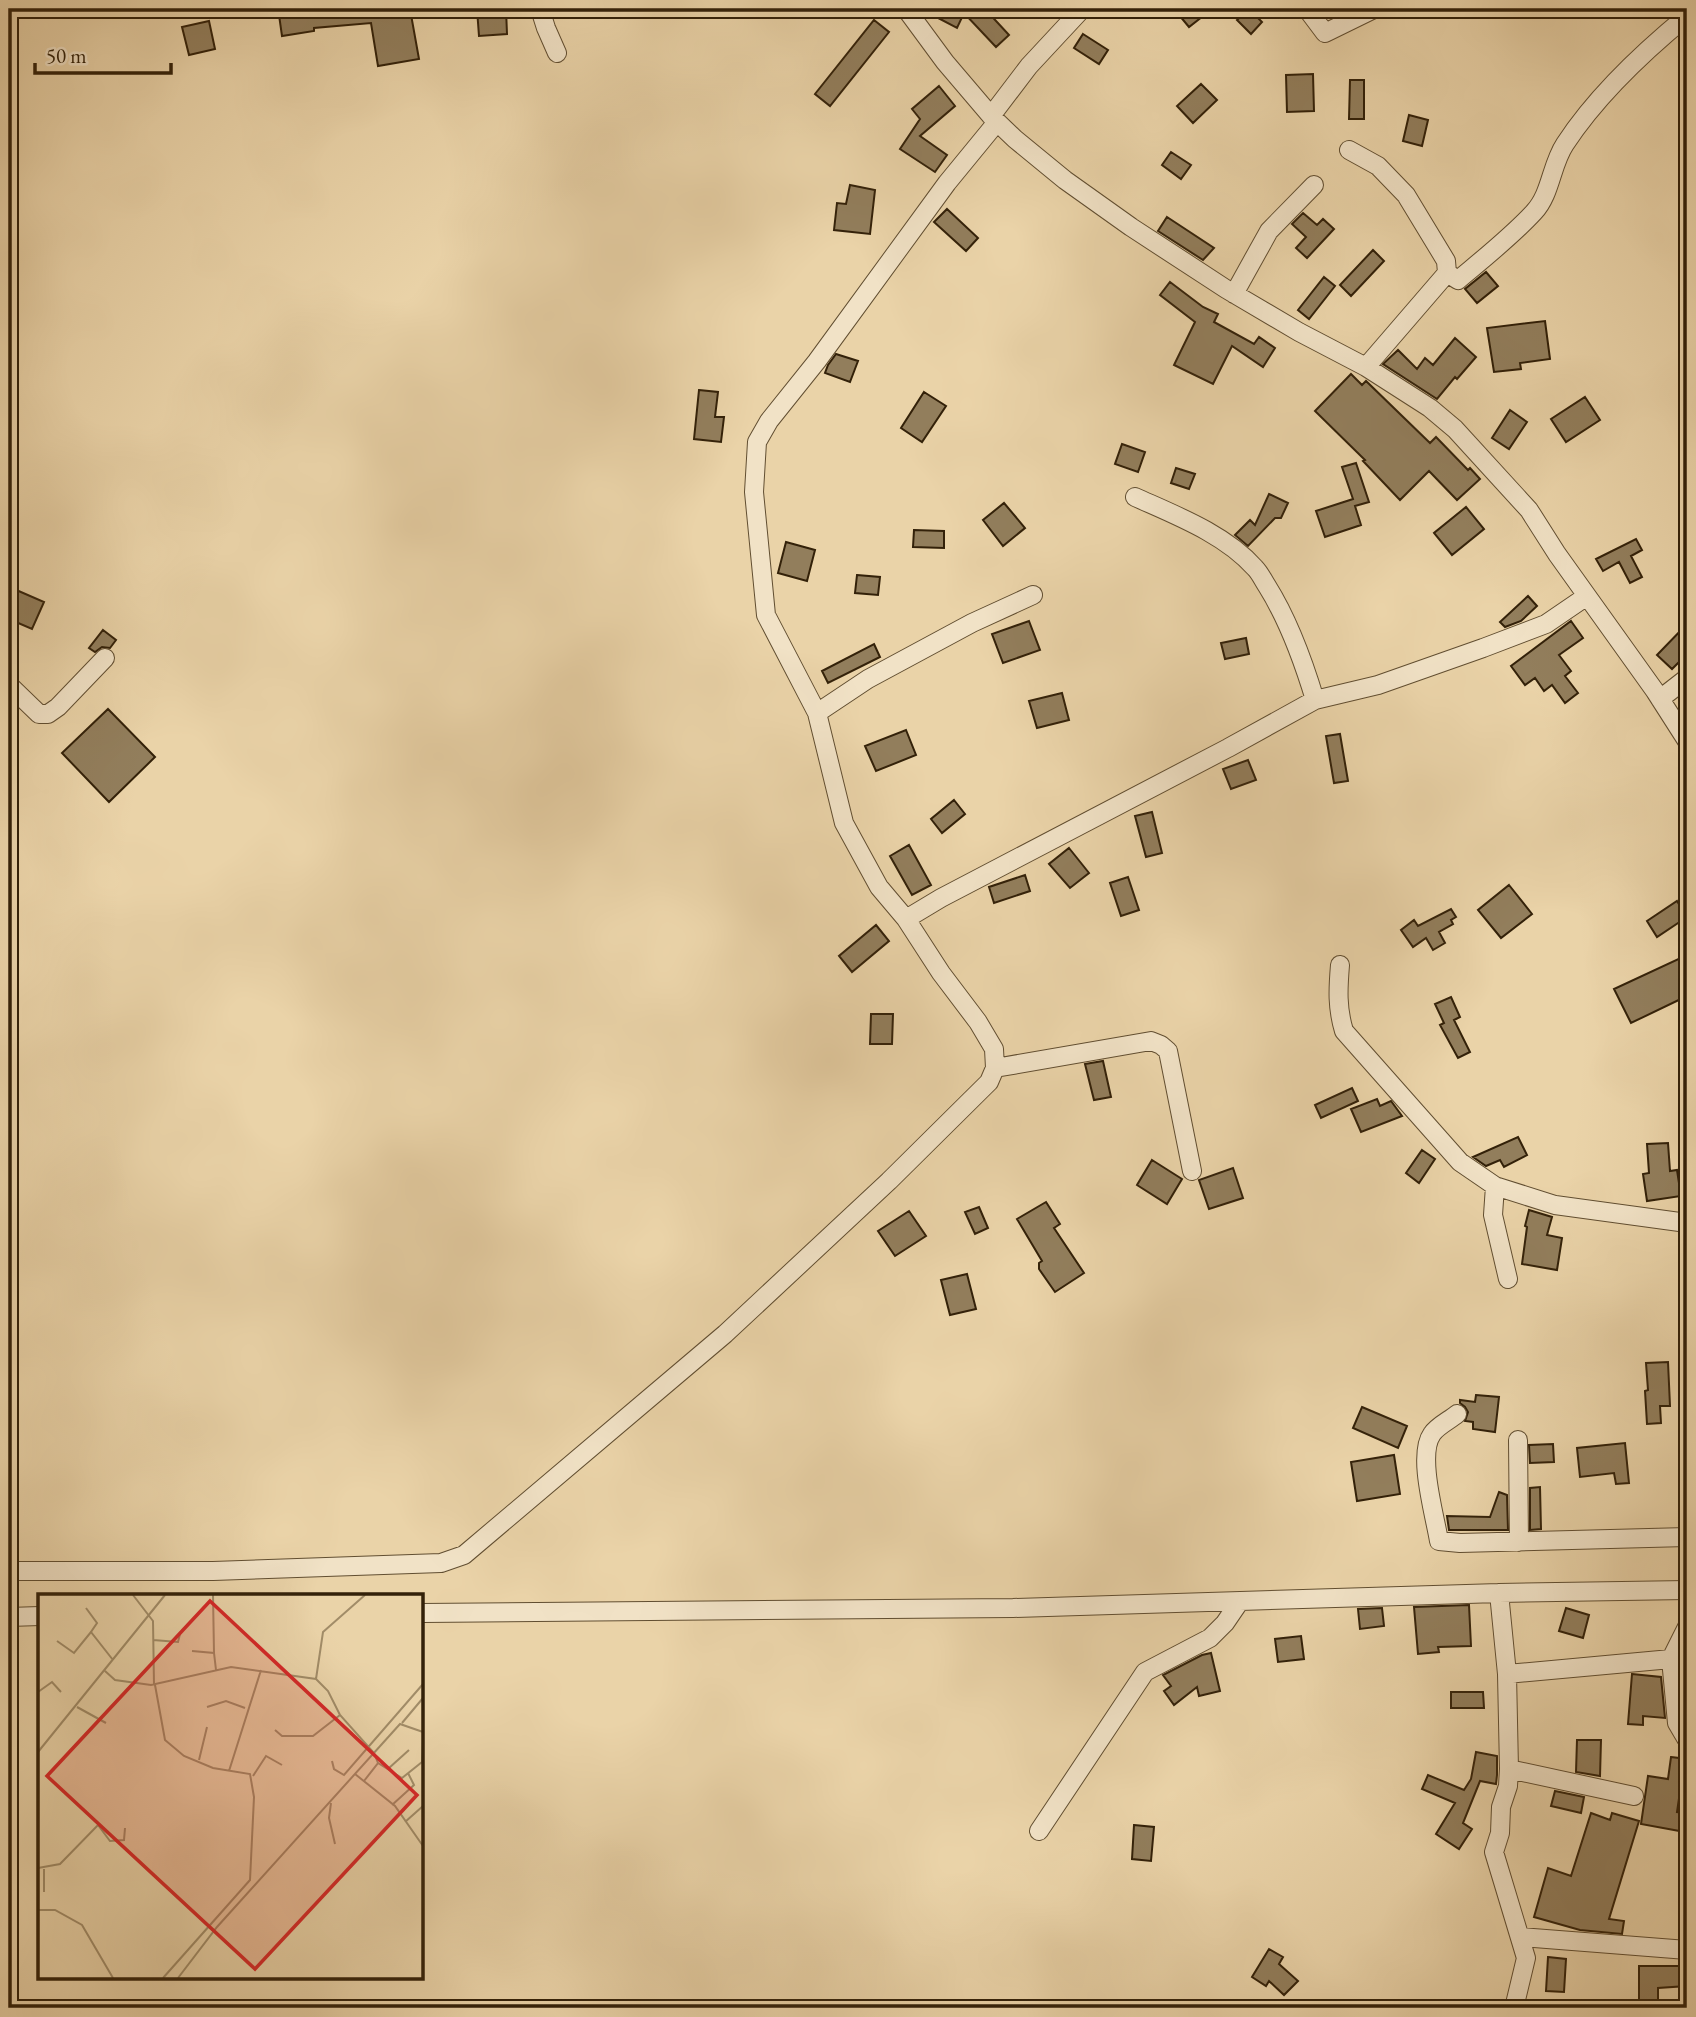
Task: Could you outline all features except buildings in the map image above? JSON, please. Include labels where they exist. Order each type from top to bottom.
[{"type":"street","points":[[540,9],[558,53]]},
{"type":"street","points":[[906,9],[944,62],[994,119],[1066,180],[1099,205],[1234,294],[1366,367],[1430,408],[1455,429],[1529,510],[1687,741]]},
{"type":"street","points":[[9,1571],[213,1571],[441,1563],[464,1555],[725,1334],[890,1181],[989,1082],[995,1068],[994,1049],[906,919],[879,887],[845,823],[817,713],[766,615],[754,492],[757,442],[769,421],[840,331],[1037,57],[1082,9]]},
{"type":"street","points":[[1307,9],[1325,33],[1374,9]]},
{"type":"street","points":[[1447,273],[1458,280],[1536,210],[1548,187],[1553,165],[1563,146],[1588,112],[1627,70],[1687,16]]},
{"type":"street","points":[[1349,150],[1378,166],[1406,195],[1446,261],[1447,273],[1366,367]]},
{"type":"street","points":[[1234,294],[1269,232],[1314,185]]},
{"type":"street","points":[[1135,497],[1197,525],[1256,568],[1281,607],[1315,700]]},
{"type":"street","points":[[817,713],[868,679],[972,623],[1033,595]]},
{"type":"street","points":[[906,919],[940,898],[1315,700],[1378,685],[1546,624],[1587,596]]},
{"type":"street","points":[[9,685],[39,714],[48,714],[105,658]]},
{"type":"street","points":[[1660,699],[1687,678]]},
{"type":"street","points":[[1340,965],[1337,990],[1344,1031],[1460,1162],[1495,1186],[1555,1205],[1687,1223]]},
{"type":"street","points":[[995,1068],[1151,1041],[1161,1045],[1168,1051],[1192,1171]]},
{"type":"street","points":[[1495,1186],[1493,1215],[1508,1279]]},
{"type":"street","points":[[1457,1414],[1432,1434],[1425,1455],[1440,1541],[1460,1543],[1687,1537]]},
{"type":"street","points":[[1518,1440],[1519,1542]]},
{"type":"street","points":[[424,1613],[1013,1608],[1687,1590]]},
{"type":"street","points":[[1499,1593],[1507,1674],[1509,1769],[1508,1786],[1501,1807],[1500,1833],[1494,1852],[1527,1958],[1514,2008]]},
{"type":"street","points":[[1039,1831],[1144,1672],[1210,1639],[1240,1601]]},
{"type":"street","points":[[9,1617],[38,1616]]},
{"type":"street","points":[[1687,1627],[1671,1659],[1677,1723],[1687,1740]]},
{"type":"street","points":[[1507,1674],[1671,1659]]},
{"type":"street","points":[[1509,1769],[1634,1796]]},
{"type":"street","points":[[1520,1937],[1687,1950]]}]
